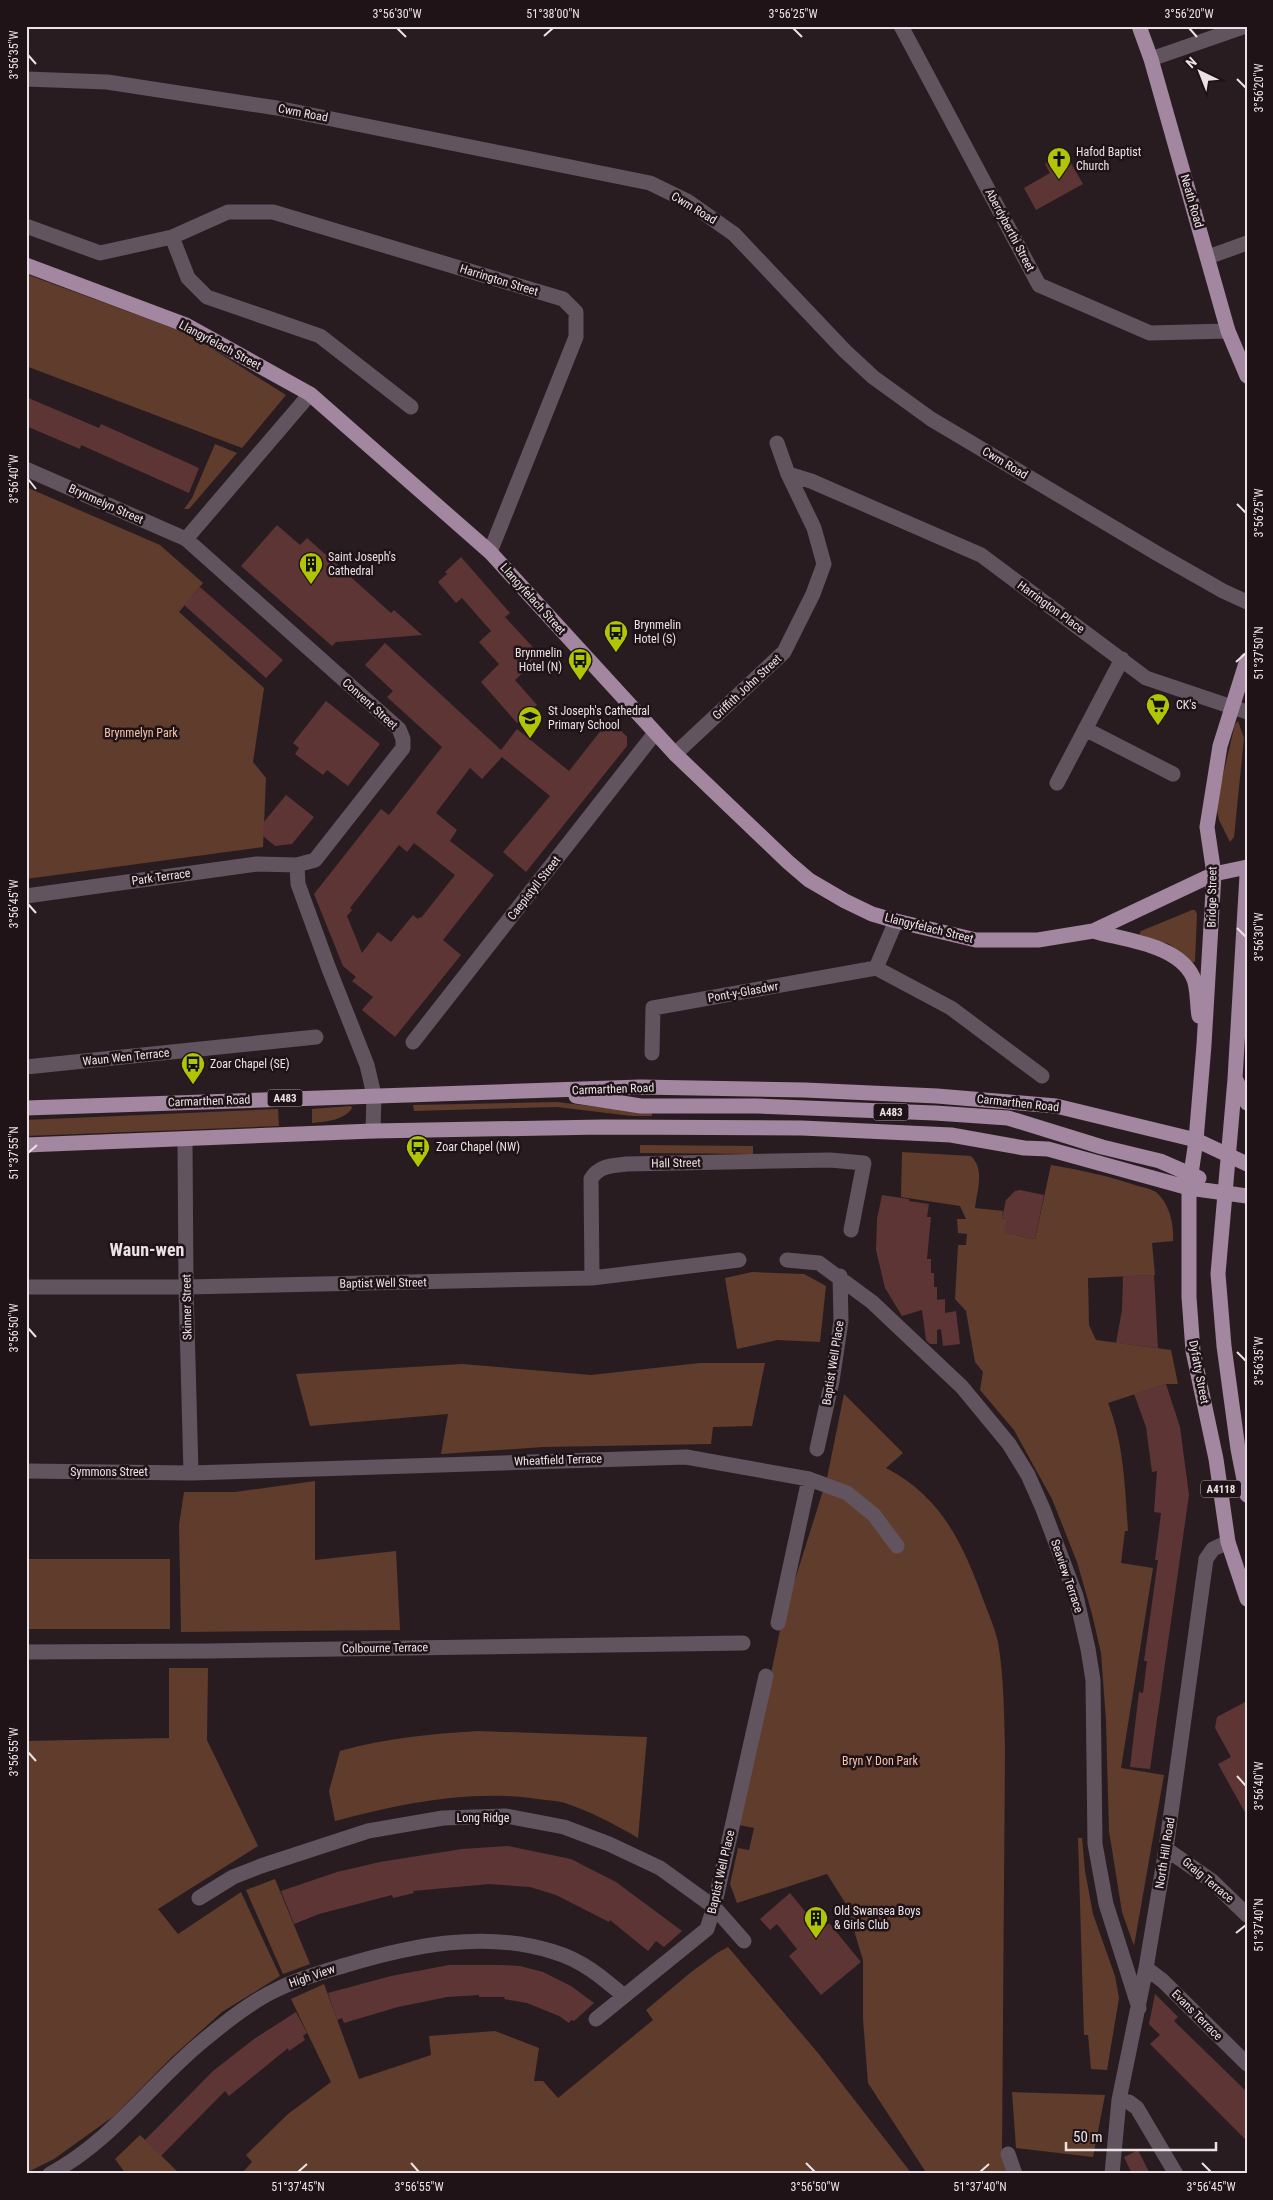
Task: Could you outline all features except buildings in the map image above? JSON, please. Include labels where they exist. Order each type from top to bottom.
[{"type":"main road","name":"Neath Road","points":[[1139,26],[1151,59],[1228,331],[1247,376]]},
{"type":"main road","name":"Llangyfelach Street","points":[[26,265],[186,325],[310,394],[490,552],[675,754],[788,862],[809,880],[852,904],[896,921],[976,940],[1038,940],[1092,931],[1214,874],[1247,867]]},
{"type":"main road","name":"Bridge Street","points":[[1196,1140],[1204,1046],[1214,874],[1207,827],[1220,746],[1240,710],[1246,662]]},
{"type":"main road","points":[[1247,875],[1235,1079],[1224,1194],[1247,1196]]},
{"type":"main road","points":[[1092,931],[1148,945],[1176,957],[1193,977],[1204,1046]]},
{"type":"main road","points":[[1235,1079],[1247,1103]]},
{"type":"main road","name":"Carmarthen Road","points":[[26,1108],[640,1087],[805,1090],[937,1096],[1056,1106],[1196,1140],[1247,1164]]},
{"type":"main road","name":"A483","points":[[544,1091],[641,1106],[756,1106],[1008,1118],[1102,1147],[1160,1161],[1190,1181]]},
{"type":"main road","name":"A483","points":[[26,1145],[373,1131],[603,1127],[802,1128],[952,1135],[1024,1148],[1048,1149],[1190,1181],[1224,1194]]},
{"type":"main road","name":"Dyfatty Street","points":[[1196,1140],[1190,1181],[1189,1297],[1193,1351],[1216,1459],[1228,1542],[1247,1599]]},
{"type":"main road","name":"A4118","points":[[1224,1194],[1218,1274],[1224,1346],[1238,1449],[1247,1494]]},
{"type":"street","name":"Aberdyberthi Street","points":[[901,26],[1039,285],[1150,333],[1228,331]]},
{"type":"street","points":[[1151,59],[1246,26]]},
{"type":"street","name":"Cwm Road","points":[[26,79],[108,82],[277,108],[650,183],[687,202],[734,234],[845,350],[904,400],[930,419],[1158,554],[1223,591],[1247,602]]},
{"type":"street","name":"Harrington Street","points":[[26,226],[100,253],[172,237],[228,212],[273,212],[563,299],[576,312],[576,337],[490,552]]},
{"type":"street","points":[[172,237],[188,278],[207,297],[320,336],[411,407]]},
{"type":"street","points":[[1208,257],[1247,243]]},
{"type":"street","points":[[186,539],[310,394]]},
{"type":"street","name":"Griffith John Street","points":[[675,754],[784,652],[813,594],[824,564],[814,528],[788,474],[777,443]]},
{"type":"street","name":"Brynmelyn Street","points":[[26,469],[186,539]]},
{"type":"street","name":"Harrington Place","points":[[788,474],[811,481],[981,555],[1146,678],[1240,710]]},
{"type":"street","name":"Convent Street","points":[[186,539],[400,729],[403,748],[315,860],[297,865]]},
{"type":"street","points":[[1057,783],[1122,659]]},
{"type":"street","points":[[1085,729],[1173,774]]},
{"type":"street","name":"Caepistyll Street","points":[[413,1042],[656,733]]},
{"type":"street","name":"Park Terrace","points":[[26,896],[257,864],[297,865]]},
{"type":"street","points":[[297,865],[298,884],[367,1065],[374,1095],[373,1131]]},
{"type":"street","points":[[896,921],[876,968],[950,1008],[1042,1076]]},
{"type":"street","name":"Pont-y-Glasdwr","points":[[652,1053],[653,1008],[876,968]]},
{"type":"street","name":"Waun Wen Terrace","points":[[26,1067],[316,1037]]},
{"type":"street","name":"Skinner Street","points":[[185,1140],[186,1288],[191,1473]]},
{"type":"street","name":"Hall Street","points":[[592,1278],[590,1188],[591,1179],[599,1169],[637,1164],[830,1160],[864,1163],[851,1230]]},
{"type":"street","name":"Baptist Well Street","points":[[26,1286],[186,1288],[592,1278],[739,1260]]},
{"type":"street","name":"Seaview Terrace","points":[[787,1260],[819,1263],[840,1276],[872,1302],[968,1394],[1008,1444],[1028,1475],[1076,1596],[1088,1649],[1092,1680],[1095,1844],[1106,1904],[1139,2008]]},
{"type":"street","name":"Baptist Well Place","points":[[817,1449],[832,1381],[841,1321],[840,1276]]},
{"type":"street","name":"Wheatfield Terrace","points":[[191,1473],[686,1457],[809,1479],[847,1493],[874,1515],[897,1546]]},
{"type":"street","name":"Symmons Street","points":[[26,1471],[191,1473]]},
{"type":"street","points":[[778,1623],[809,1479]]},
{"type":"street","name":"North Hill Road","points":[[1112,2174],[1120,2100],[1139,2008],[1166,1848],[1206,1558],[1213,1549],[1228,1542]]},
{"type":"street","name":"Colbourne Terrace","points":[[26,1652],[743,1643]]},
{"type":"street","name":"Baptist Well Place","points":[[596,2019],[707,1929],[714,1907],[766,1676]]},
{"type":"street","name":"Long Ridge","points":[[198,1898],[232,1877],[368,1831],[443,1818],[506,1816],[564,1827],[609,1844],[660,1868],[714,1907],[744,1941]]},
{"type":"street","name":"Graig Terrace","points":[[1166,1848],[1212,1881],[1247,1915]]},
{"type":"street","name":"High View","points":[[50,2174],[98,2143],[203,2041],[246,2008],[276,1990],[304,1977],[382,1954],[442,1943],[498,1942],[528,1945],[556,1952],[591,1968],[624,1996]]},
{"type":"street","name":"Evans Terrace","points":[[1146,1968],[1163,1981],[1247,2064]]},
{"type":"street","points":[[1120,2100],[1129,2102],[1137,2108],[1176,2174]]},
{"type":"street","points":[[1008,2154],[1014,2174]]},
{"type":"green space","points":[[26,274],[189,334],[286,395],[242,448],[26,366]]},
{"type":"green space","points":[[215,444],[237,453],[189,509],[184,509],[192,498]]},
{"type":"green space","name":"Brynmelyn Park","points":[[26,487],[160,545],[203,583],[179,612],[264,688],[253,762],[266,778],[263,847],[26,879]]},
{"type":"green space","points":[[1238,721],[1244,738],[1234,837],[1230,842],[1219,820],[1216,805],[1235,724]]},
{"type":"green space","points":[[1195,910],[1197,914],[1195,961],[1193,963],[1169,944],[1139,935],[1141,931]]},
{"type":"green space","points":[[557,1102],[632,1111],[652,1111],[652,1116],[632,1116],[557,1107],[414,1111],[413,1105]]},
{"type":"green space","points":[[351,1106],[352,1108],[349,1112],[340,1118],[312,1123],[312,1109]]},
{"type":"green space","points":[[278,1109],[279,1126],[26,1136],[26,1120]]},
{"type":"green space","points":[[640,1145],[753,1146],[753,1154],[640,1153]]},
{"type":"green space","points":[[902,1152],[971,1156],[978,1167],[979,1174],[975,1208],[1003,1211],[1002,1218],[1007,1219],[1005,1233],[1035,1239],[1051,1165],[1106,1176],[1152,1190],[1165,1202],[1170,1215],[1173,1241],[1152,1243],[1155,1275],[1088,1278],[1089,1325],[1096,1340],[1171,1350],[1178,1384],[1166,1384],[1108,1403],[1121,1450],[1125,1482],[1128,1531],[1125,1531],[1121,1563],[1153,1568],[1121,1768],[1164,1775],[1134,1946],[1122,1912],[1109,1831],[1106,1720],[1101,1653],[1077,1562],[1052,1499],[1014,1430],[980,1390],[983,1372],[975,1362],[966,1311],[955,1299],[958,1245],[966,1245],[967,1234],[958,1233],[957,1219],[966,1219],[960,1206],[901,1197]]},
{"type":"green space","points":[[752,1272],[804,1274],[826,1286],[820,1342],[777,1340],[737,1349],[725,1278]]},
{"type":"green space","points":[[700,1363],[765,1363],[752,1426],[713,1427],[711,1444],[543,1447],[441,1454],[448,1414],[310,1426],[296,1374],[462,1364],[591,1375]]},
{"type":"green space","name":"Bryn Y Don Park","points":[[844,1394],[903,1453],[886,1468],[905,1479],[922,1493],[948,1523],[967,1559],[998,1642],[1003,1682],[1005,1749],[1002,2152],[1009,2174],[927,2174],[868,2083],[863,2019],[863,1960],[846,1904],[827,1874],[737,1903],[730,1884],[738,1848],[749,1850],[754,1828],[739,1825],[782,1621],[827,1478]]},
{"type":"green space","points":[[315,1481],[315,1560],[396,1551],[400,1630],[181,1632],[179,1525],[184,1492],[235,1492]]},
{"type":"green space","points":[[26,1559],[170,1559],[170,1629],[26,1629]]},
{"type":"green space","points":[[169,1668],[208,1668],[207,1740],[258,1846],[158,1909],[178,1934],[241,1892],[280,1976],[222,2012],[172,2057],[114,2116],[54,2159],[26,2173],[26,1741],[169,1738]]},
{"type":"green space","points":[[478,1731],[647,1737],[638,1838],[603,1819],[565,1803],[506,1796],[457,1797],[432,1800],[335,1821],[329,1791],[340,1751],[409,1737]]},
{"type":"green space","points":[[1078,1838],[1082,1838],[1085,1871],[1093,1914],[1115,1976],[1119,1998],[1107,2070],[1091,2069],[1088,2035],[1084,2035]]},
{"type":"green space","points":[[275,1879],[310,1964],[283,1974],[246,1890]]},
{"type":"green space","points":[[728,1947],[818,2053],[912,2174],[241,2174],[252,2162],[246,2155],[288,2114],[331,2082],[291,1999],[324,1984],[359,2079],[431,2055],[429,2036],[495,2031],[539,2048],[534,2081],[543,2081],[558,2098],[653,2020],[646,2010],[690,1973]]},
{"type":"green space","points":[[1012,2092],[1105,2095],[1093,2157],[1016,2148]]},
{"type":"green space","points":[[140,2135],[180,2174],[126,2174],[115,2159]]},
{"type":"place","name":"Hafod Baptist Church","points":[[1059,180]]},
{"type":"place","name":"Saint Joseph's Cathedral","points":[[311,585]]},
{"type":"place","name":"Brynmelin Hotel (S)","points":[[616,653]]},
{"type":"place","name":"Brynmelin Hotel (N)","points":[[580,681]]},
{"type":"place","name":"CK's","points":[[1158,726]]},
{"type":"place","name":"St Joseph's Cathedral Primary School","points":[[530,739]]},
{"type":"place","name":"Zoar Chapel (SE)","points":[[193,1085]]},
{"type":"place","name":"Zoar Chapel (NW)","points":[[418,1168]]},
{"type":"place","name":"Old Swansea Boys & Girls Club","points":[[816,1939]]},
{"type":"district","name":"Waun-wen","points":[[147,1250]]}]
